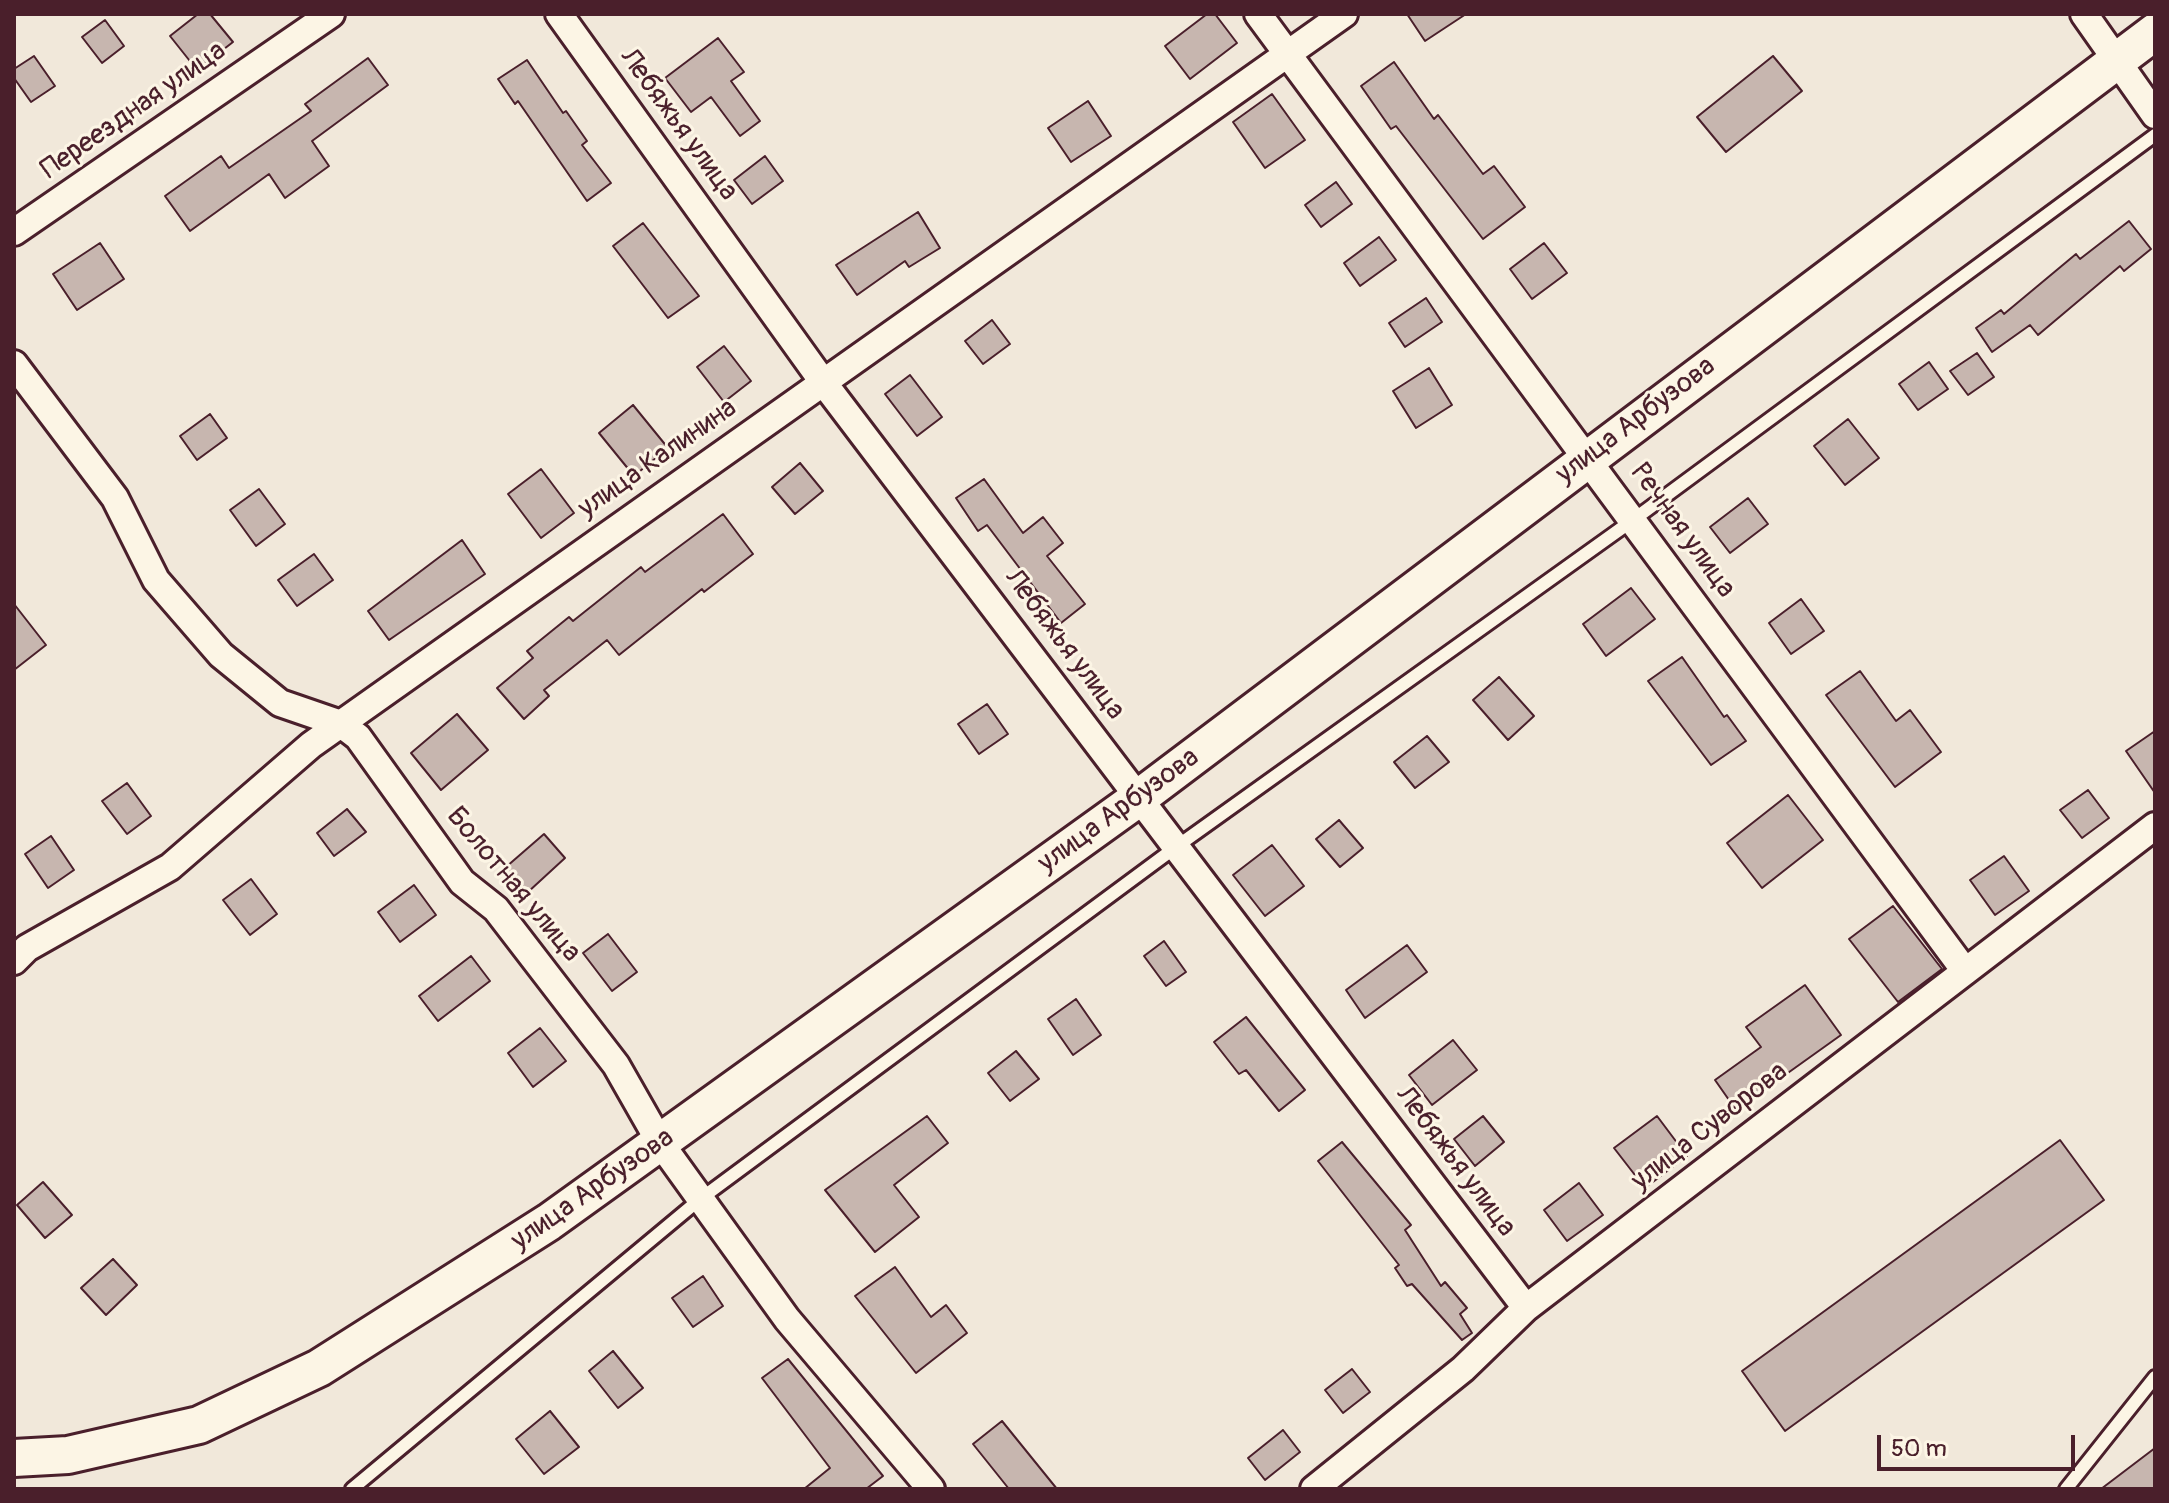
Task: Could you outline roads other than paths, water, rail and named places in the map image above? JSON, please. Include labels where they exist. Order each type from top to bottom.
[{"type":"street","name":"Переездная улица","points":[[14,232],[331,14]]},
{"type":"street","name":"Лебяжья улица","points":[[559,14],[823,382],[1526,1308]]},
{"type":"street","name":"Речная улица","points":[[1258,14],[1589,457],[1965,971]]},
{"type":"street","name":"улица Калинина","points":[[14,961],[27,948],[170,867],[311,745],[1344,14]]},
{"type":"street","points":[[2084,14],[2155,115]]},
{"type":"street","name":"улица Арбузова","points":[[14,1458],[68,1455],[199,1425],[319,1368],[434,1297],[661,1144],[1140,797],[2155,32]]},
{"type":"street","name":"Болотная улица","points":[[14,364],[115,498],[156,580],[221,655],[280,703],[341,724],[358,737],[462,882],[496,909],[616,1065],[661,1144],[787,1319],[931,1489]]},
{"type":"street","name":"улица Суворова","points":[[1314,1489],[1463,1369],[1526,1308],[2155,826]]},
{"type":"lane","points":[[352,1489],[699,1200],[1176,847],[1633,520],[2155,135]]},
{"type":"lane","points":[[2066,1489],[2155,1377]]}]
